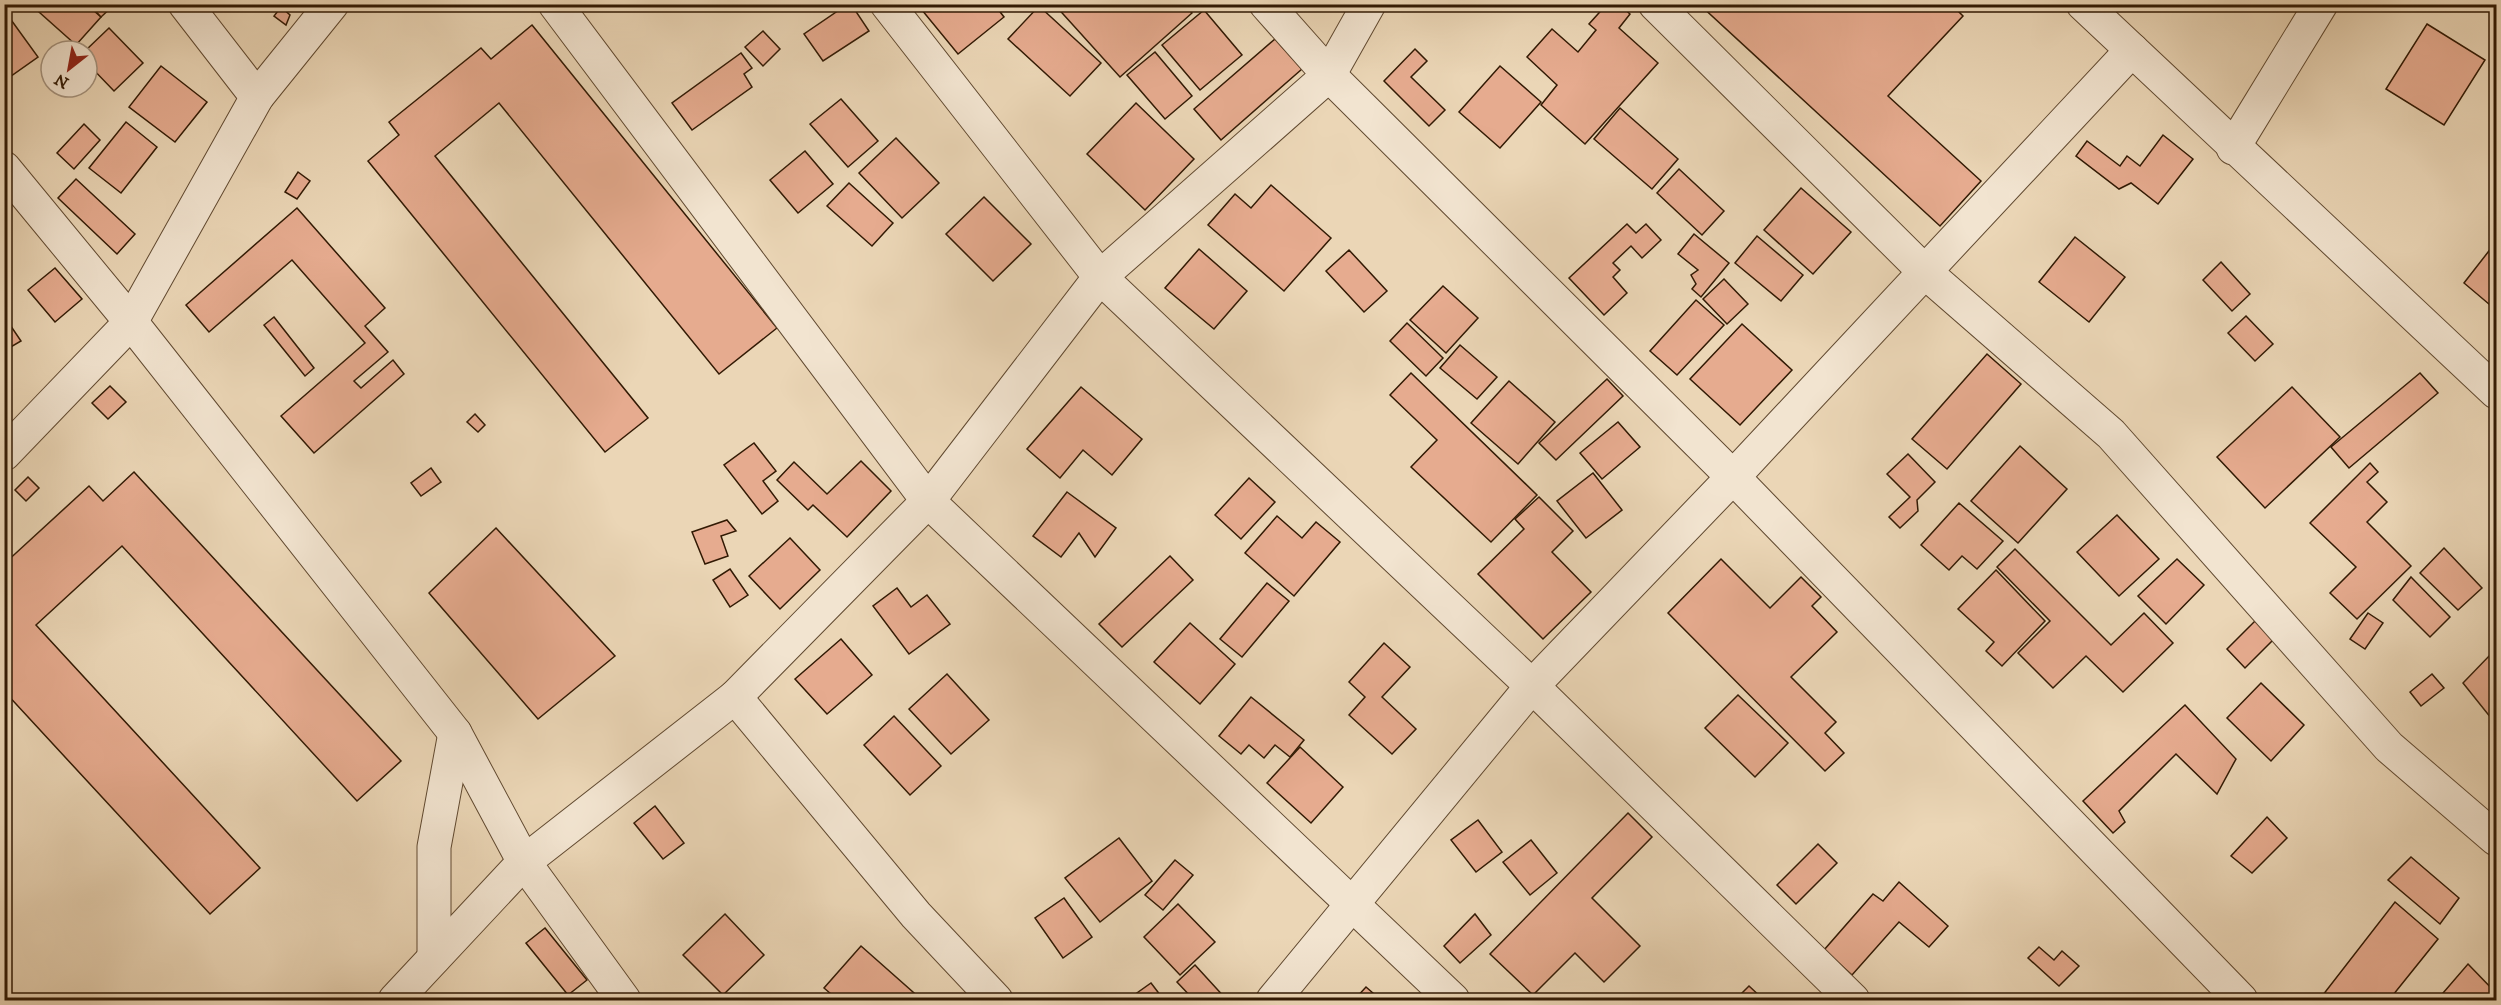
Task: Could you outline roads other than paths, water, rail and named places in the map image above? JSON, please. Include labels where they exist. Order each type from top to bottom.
[{"type":"street","points":[[185,4],[256,98]]},
{"type":"street","points":[[4,454],[131,322],[256,98],[332,4]]},
{"type":"street","points":[[555,4],[800,327],[928,501],[1453,1000]]},
{"type":"street","points":[[887,4],[1100,277],[1532,686],[1853,1000]]},
{"type":"street","points":[[1266,4],[1329,75],[1733,477],[2241,1000]]},
{"type":"street","points":[[395,1000],[524,862],[735,697],[928,501],[1100,277],[1329,75],[1370,4]]},
{"type":"street","points":[[1655,4],[1925,272],[2111,434],[2389,747],[2496,839]]},
{"type":"street","points":[[2083,4],[2233,148],[2496,392]]},
{"type":"street","points":[[2233,148],[2321,4]]},
{"type":"street","points":[[1273,1000],[1532,686],[1733,477],[2132,50]]},
{"type":"street","points":[[4,168],[131,322],[455,733],[524,862],[624,1000]]},
{"type":"street","points":[[735,697],[916,915],[996,1000]]},
{"type":"street","points":[[434,958],[434,848],[455,733]]}]
